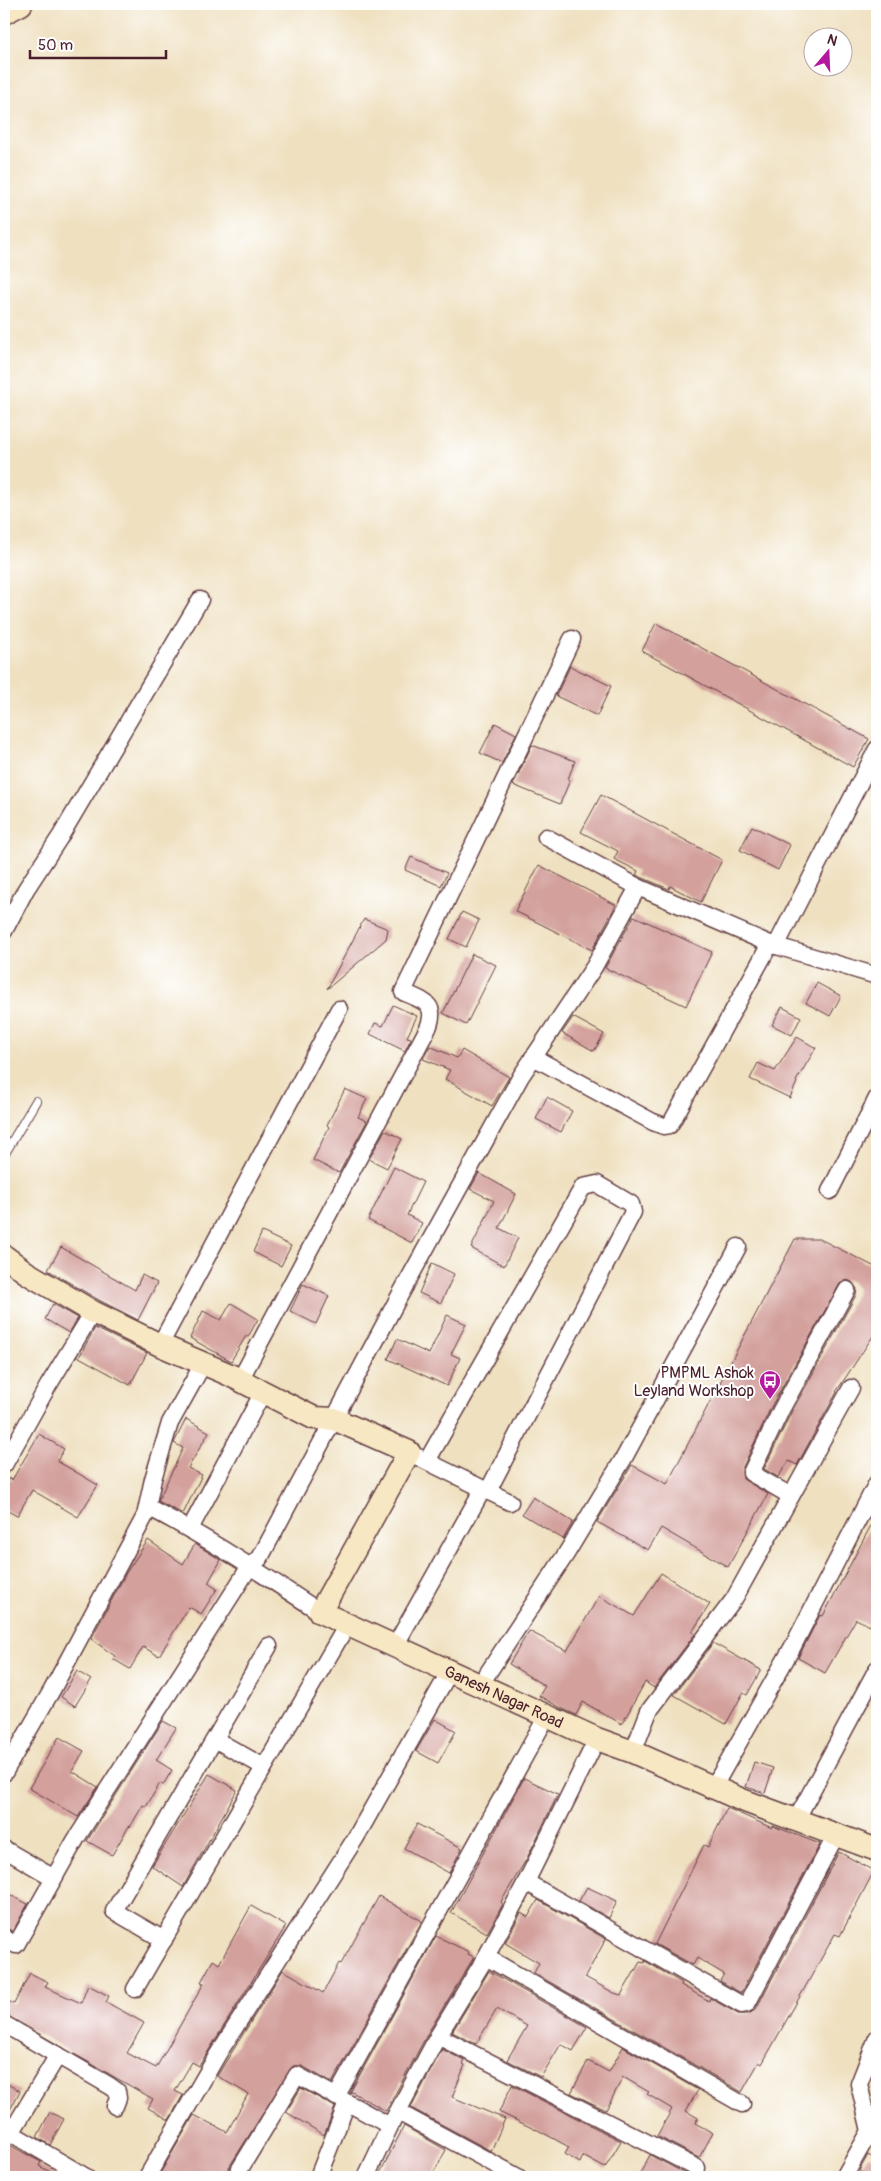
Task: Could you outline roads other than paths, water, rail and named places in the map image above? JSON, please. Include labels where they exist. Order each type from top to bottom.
[{"type":"street","points":[[4,13],[21,4]]},
{"type":"street","points":[[4,931],[26,889],[60,837],[200,600]]},
{"type":"street","points":[[240,1380],[428,1028],[432,1017],[431,1010],[426,1002],[403,992],[572,638]]},
{"type":"street","points":[[533,1057],[652,1122],[664,1126],[670,1125],[773,945],[877,749]]},
{"type":"street","points":[[546,837],[638,887],[773,945],[877,976]]},
{"type":"street","points":[[4,1938],[16,1945],[82,1830],[250,1566],[263,1553],[400,1295],[511,1093],[594,967],[638,887]]},
{"type":"street","points":[[160,1345],[340,1008]]},
{"type":"street","points":[[830,1191],[877,1098]]},
{"type":"street","points":[[320,1612],[418,1457],[583,1187],[597,1184],[631,1204],[633,1212],[486,1490],[395,1646]]},
{"type":"street","points":[[480,1685],[566,1554],[624,1458],[738,1247]]},
{"type":"street","points":[[4,1256],[93,1312],[160,1345],[240,1380],[314,1418],[334,1419],[510,1502]]},
{"type":"street","points":[[791,1496],[750,1472],[781,1410],[847,1290]]},
{"type":"street","points":[[4,1465],[48,1386],[93,1312]]},
{"type":"street","points":[[4,1773],[61,1674],[138,1530],[148,1507],[153,1479],[170,1423],[203,1364]]},
{"type":"street","points":[[633,1752],[649,1711],[734,1599],[851,1388]]},
{"type":"street","points":[[190,1529],[263,1392]]},
{"type":"street","points":[[713,1788],[792,1648],[877,1483]]},
{"type":"street","name":"Ganesh Nagar Road","points":[[148,1507],[190,1529],[320,1612],[347,1625],[597,1739],[633,1752],[713,1788],[836,1834],[875,1844]]},
{"type":"street","points":[[135,1989],[347,1625]]},
{"type":"street","points":[[164,1940],[114,1911],[216,1740],[269,1646]]},
{"type":"street","points":[[796,1820],[877,1669]]},
{"type":"street","points":[[147,2177],[218,2054],[355,1839],[450,1671]]},
{"type":"street","points":[[318,2177],[342,2100],[547,1716]]},
{"type":"street","points":[[366,2177],[438,2036],[486,1957],[526,1882],[597,1739]]},
{"type":"street","points":[[216,1740],[264,1767]]},
{"type":"street","points":[[526,1882],[742,2005],[747,2004],[836,1834]]},
{"type":"street","points":[[4,1849],[54,1878]]},
{"type":"street","points":[[486,1957],[742,2104]]},
{"type":"street","points":[[4,2024],[58,2054],[117,2091],[118,2098],[115,2106]]},
{"type":"street","points":[[438,2036],[697,2168]]},
{"type":"street","points":[[844,2177],[870,2131],[859,2084],[877,2038]]},
{"type":"street","points":[[58,2054],[8,2131],[86,2177]]},
{"type":"street","points":[[235,2177],[297,2075],[342,2100],[394,2119],[518,2177]]},
{"type":"lane","points":[[4,1155],[36,1101]]},
{"type":"place","name":"PMPML Ashok Leyland Workshop","points":[[770,1400]]}]
